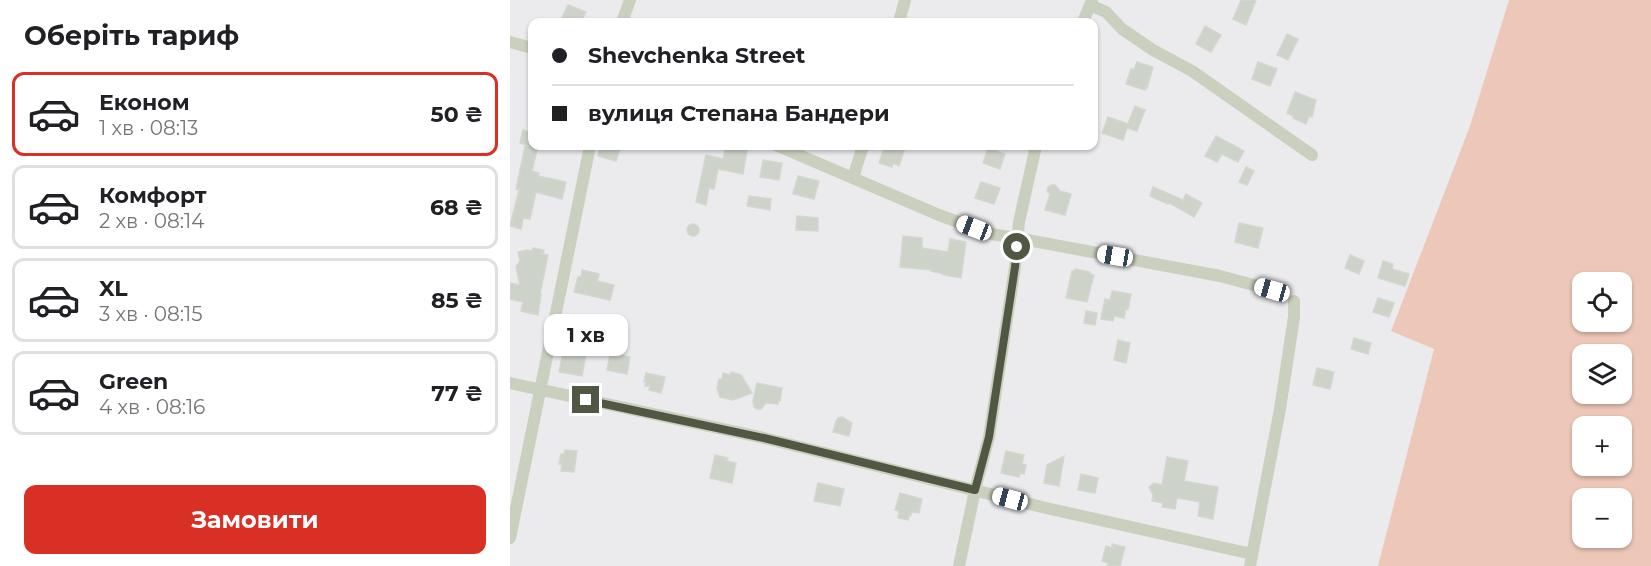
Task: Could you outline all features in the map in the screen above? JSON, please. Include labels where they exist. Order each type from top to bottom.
[{"type":"street","points":[[623,18],[630,0]]},
{"type":"street","points":[[900,18],[905,0]]},
{"type":"street","points":[[1085,18],[1091,2],[1106,12],[1122,29],[1153,50],[1192,71],[1312,155]]},
{"type":"street","points":[[510,42],[528,47]]},
{"type":"street","points":[[510,538],[589,150]]},
{"type":"street","points":[[787,150],[939,215],[991,234],[1220,276],[1272,290]]},
{"type":"street","points":[[853,178],[862,150]]},
{"type":"street","points":[[959,566],[989,437],[1015,267],[1017,237],[1035,150]]},
{"type":"street","points":[[510,383],[764,438],[1251,560],[1280,409],[1294,317],[1294,301]]},
{"type":"shaded area","points":[[1509,0],[1651,0],[1651,566],[1378,566],[1434,349],[1391,331],[1470,126]]},
{"type":"building","points":[[1241,0],[1256,0],[1246,25],[1233,19]]},
{"type":"building","points":[[568,5],[586,12],[583,18],[562,18]]},
{"type":"building","points":[[1205,26],[1221,35],[1211,52],[1196,44]]},
{"type":"building","points":[[1287,34],[1298,39],[1288,60],[1277,55]]},
{"type":"building","points":[[1137,62],[1153,67],[1145,90],[1126,84],[1131,69],[1134,70]]},
{"type":"building","points":[[1258,62],[1277,69],[1270,86],[1252,79]]},
{"type":"building","points":[[1295,92],[1316,100],[1312,117],[1309,116],[1306,124],[1287,113]]},
{"type":"building","points":[[1135,106],[1145,110],[1137,131],[1127,128],[1123,140],[1102,133],[1108,117],[1128,124]]},
{"type":"building","points":[[523,130],[528,132],[528,146],[520,143]]},
{"type":"building","points":[[1216,136],[1244,151],[1238,162],[1222,154],[1217,162],[1205,156]]},
{"type":"building","points":[[525,146],[528,146],[528,150],[537,150],[532,171],[539,173],[538,176],[566,182],[562,199],[536,192],[530,219],[523,218],[521,229],[510,226],[519,190],[516,189]]},
{"type":"building","points":[[599,150],[620,150],[616,161],[598,156]]},
{"type":"building","points":[[725,150],[747,150],[743,174],[718,169],[714,189],[709,188],[706,205],[696,202],[706,155],[723,159]]},
{"type":"building","points":[[884,150],[904,151],[899,166],[893,163],[892,167],[879,163]]},
{"type":"building","points":[[987,150],[1005,154],[1000,169],[983,163]]},
{"type":"building","points":[[763,160],[782,163],[779,180],[760,177]]},
{"type":"building","points":[[1246,167],[1254,171],[1247,185],[1239,182]]},
{"type":"building","points":[[798,176],[819,181],[814,199],[793,194]]},
{"type":"building","points":[[981,182],[1000,188],[994,204],[975,198]]},
{"type":"building","points":[[1051,185],[1071,194],[1065,215],[1045,210],[1050,194],[1047,191]]},
{"type":"building","points":[[1153,187],[1183,200],[1186,194],[1202,203],[1194,217],[1168,202],[1168,204],[1150,196]]},
{"type":"building","points":[[749,196],[771,199],[770,210],[747,206]]},
{"type":"building","points":[[797,216],[818,218],[818,231],[796,230]]},
{"type":"building","points":[[1239,223],[1263,228],[1258,248],[1235,242]]},
{"type":"building","points":[[695,224],[699,230],[695,236],[691,236],[687,228]]},
{"type":"building","points":[[903,236],[922,238],[922,248],[948,252],[950,239],[966,242],[961,278],[932,270],[900,267]]},
{"type":"building","points":[[533,248],[544,250],[543,254],[548,255],[538,315],[521,311],[523,302],[510,299],[510,283],[520,285],[516,267],[520,261],[518,252],[532,251]]},
{"type":"building","points":[[1350,255],[1364,261],[1359,274],[1345,268]]},
{"type":"building","points":[[1383,261],[1393,264],[1392,269],[1409,274],[1405,286],[1378,278]]},
{"type":"building","points":[[1075,269],[1094,275],[1087,302],[1066,298],[1072,271]]},
{"type":"building","points":[[582,270],[599,274],[597,281],[614,285],[610,300],[574,292]]},
{"type":"building","points":[[1112,291],[1131,294],[1128,310],[1126,309],[1124,318],[1114,316],[1113,321],[1101,319],[1105,299],[1110,300]]},
{"type":"building","points":[[1378,298],[1394,303],[1389,317],[1373,312]]},
{"type":"building","points":[[1086,311],[1097,313],[1095,325],[1084,323]]},
{"type":"building","points":[[1354,338],[1371,343],[1368,354],[1351,349]]},
{"type":"building","points":[[1118,340],[1130,343],[1126,363],[1114,360]]},
{"type":"building","points":[[576,352],[586,354],[582,376],[559,372],[563,353],[575,355]]},
{"type":"building","points":[[617,354],[630,357],[627,374],[607,370],[610,355],[616,356]]},
{"type":"building","points":[[1317,368],[1334,372],[1330,389],[1313,385]]},
{"type":"building","points":[[731,372],[741,375],[752,393],[733,400],[720,397],[717,388],[719,379],[722,379],[723,373],[731,375]]},
{"type":"building","points":[[646,373],[665,377],[661,393],[649,390],[650,386],[645,386]]},
{"type":"building","points":[[757,383],[782,388],[778,404],[766,403],[761,409],[754,407]]},
{"type":"building","points":[[842,417],[852,423],[849,436],[833,432],[836,421]]},
{"type":"building","points":[[565,450],[577,451],[574,472],[561,471],[562,464],[559,464],[561,454],[564,454]]},
{"type":"building","points":[[1006,451],[1024,455],[1022,464],[1026,465],[1024,474],[1020,473],[1019,477],[1001,473]]},
{"type":"building","points":[[715,455],[728,458],[727,461],[736,463],[732,483],[710,478]]},
{"type":"building","points":[[1064,456],[1059,486],[1044,483],[1047,465]]},
{"type":"building","points":[[1167,457],[1188,461],[1184,481],[1218,487],[1213,519],[1198,516],[1200,502],[1177,498],[1175,509],[1162,507],[1163,503],[1152,501],[1153,495],[1149,487],[1154,483],[1162,485]]},
{"type":"building","points":[[1081,474],[1098,478],[1095,493],[1078,490]]},
{"type":"building","points":[[818,483],[844,489],[840,506],[814,501]]},
{"type":"building","points":[[900,493],[922,499],[919,513],[912,512],[908,520],[898,518],[899,511],[895,510]]},
{"type":"building","points":[[1112,544],[1125,547],[1120,566],[1107,566],[1108,563],[1102,561],[1106,546],[1112,548]]},
{"type":"route","points":[[586,400],[764,438],[975,490],[989,437],[1017,247]]}]
